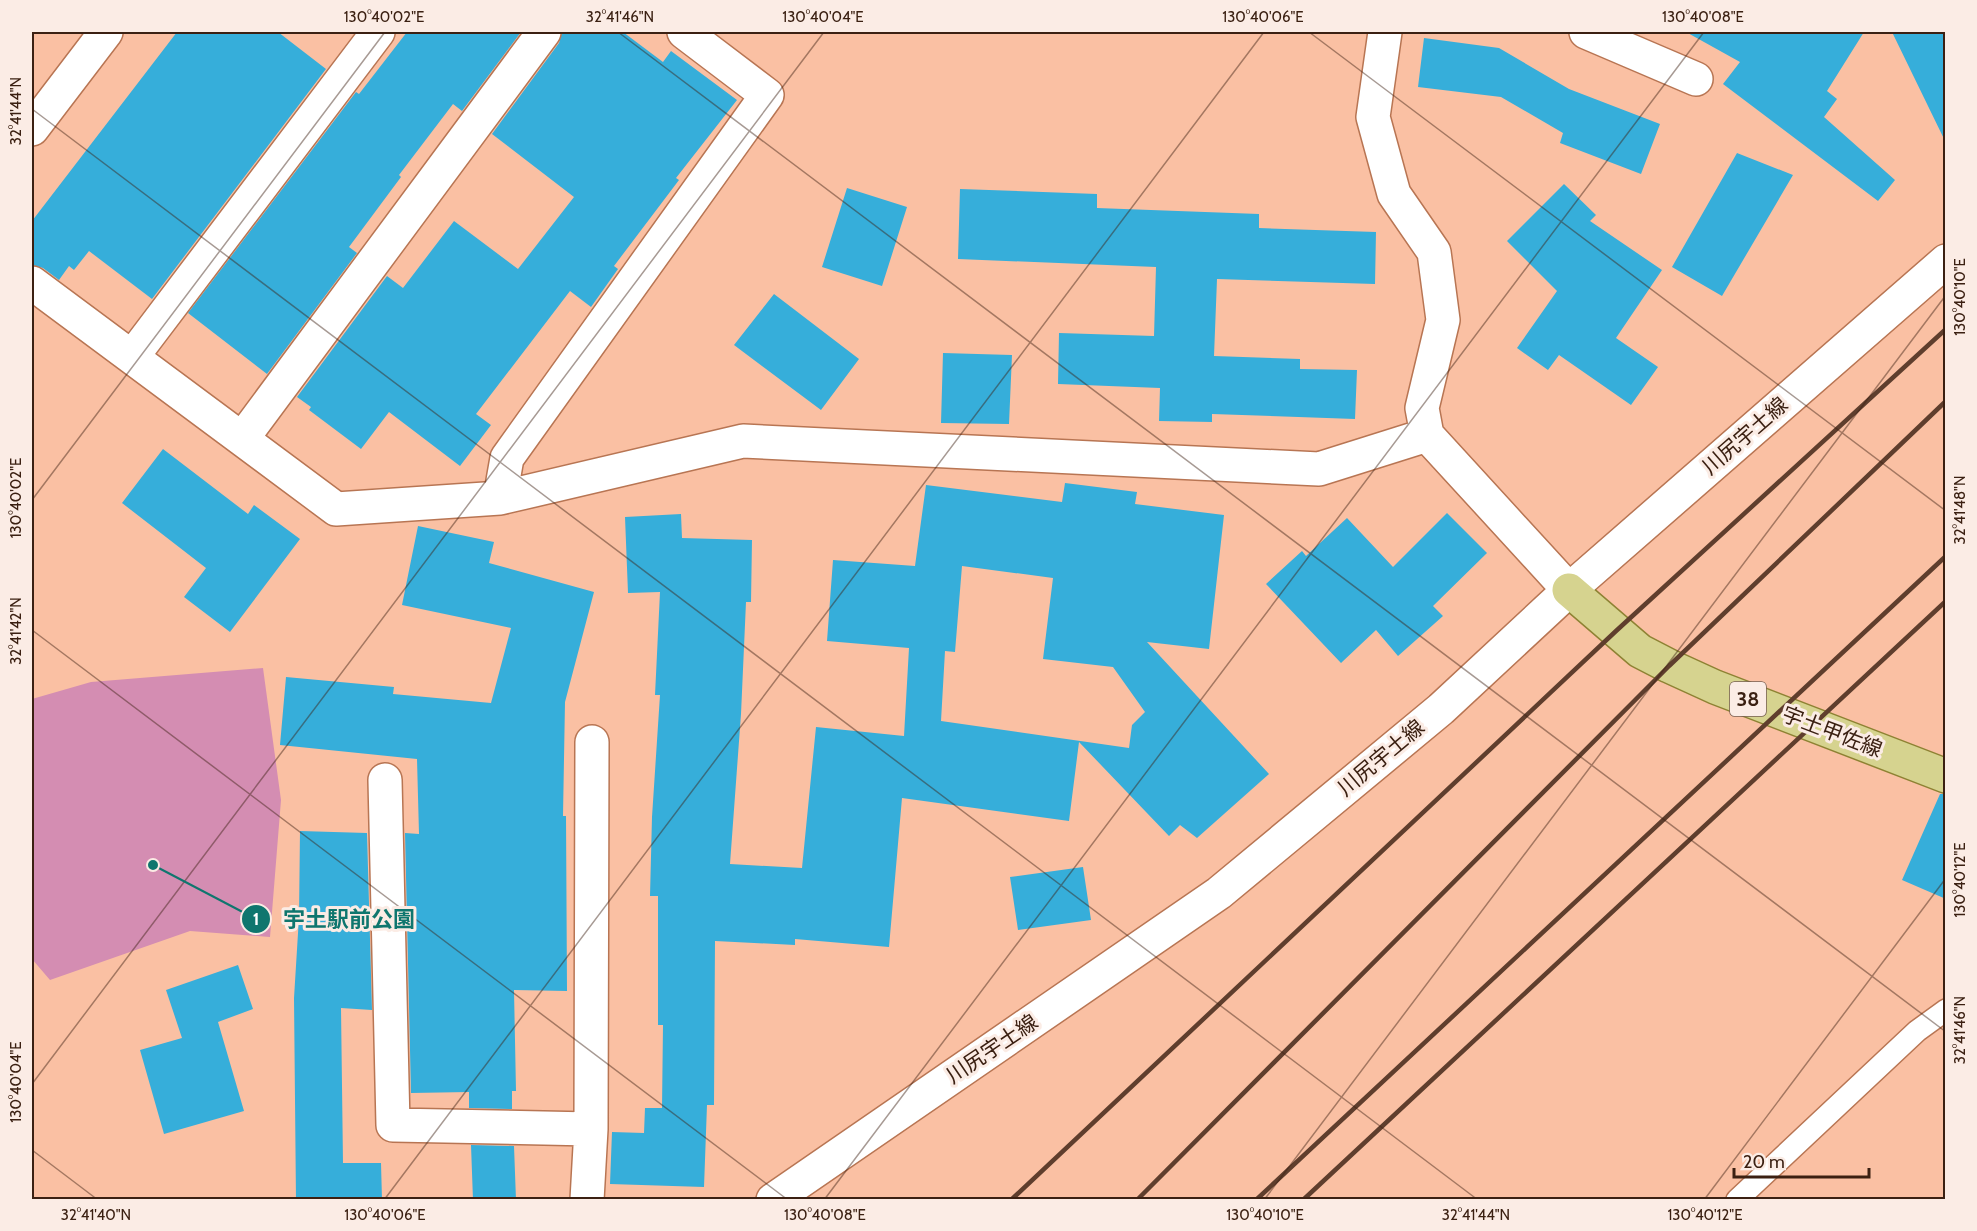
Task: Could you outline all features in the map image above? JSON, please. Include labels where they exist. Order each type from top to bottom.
[{"type":"main road","name":"宇土甲佐線","points":[[1569,590],[1640,651],[1669,666],[1715,687],[1946,776]]},
{"type":"street","points":[[32,129],[106,32]]},
{"type":"street","points":[[132,357],[378,32]]},
{"type":"street","points":[[242,439],[544,32]]},
{"type":"street","points":[[500,498],[507,458],[767,95],[684,32]]},
{"type":"street","points":[[1385,32],[1373,117],[1394,194],[1434,252],[1443,320],[1422,408],[1427,435],[1569,590]]},
{"type":"street","points":[[1586,32],[1696,79]]},
{"type":"street","name":"川尻宇土線","points":[[773,1200],[1219,893],[1441,709],[1569,590],[1946,261]]},
{"type":"street","points":[[32,283],[336,509],[500,498],[743,441],[1319,469],[1427,435]]},
{"type":"street","points":[[587,1200],[591,1129],[592,742]]},
{"type":"street","points":[[385,780],[393,1125],[591,1129]]},
{"type":"lane","points":[[1737,1200],[1917,1031],[1946,1010]]},
{"type":"shaded area","points":[[263,668],[281,800],[270,937],[190,931],[50,980],[32,959],[32,699],[91,682]]},
{"type":"building","points":[[177,32],[278,32],[326,69],[152,299],[89,251],[74,270],[69,266],[59,280],[43,268],[32,265],[32,221]]},
{"type":"building","points":[[407,32],[521,32],[462,111],[453,104],[399,175],[401,177],[349,247],[357,253],[267,374],[188,313],[356,92],[359,94]]},
{"type":"building","points":[[562,32],[623,32],[663,62],[671,51],[737,100],[676,178],[679,180],[614,266],[618,269],[591,307],[570,291],[476,414],[491,425],[460,466],[389,412],[361,449],[309,410],[311,407],[297,397],[387,276],[403,288],[454,221],[518,269],[574,197],[492,134],[559,43]]},
{"type":"building","points":[[1686,32],[1864,32],[1827,91],[1837,99],[1824,117],[1895,180],[1878,201],[1723,84],[1740,62]]},
{"type":"building","points":[[1892,32],[1946,32],[1946,143]]},
{"type":"building","points":[[1424,38],[1499,48],[1569,89],[1660,124],[1641,174],[1560,143],[1563,133],[1501,97],[1418,87]]},
{"type":"building","points":[[1737,153],[1793,175],[1722,296],[1672,267]]},
{"type":"building","points":[[1564,184],[1596,215],[1590,221],[1662,270],[1616,338],[1658,367],[1631,405],[1559,355],[1548,370],[1517,348],[1557,291],[1507,241]]},
{"type":"building","points":[[847,188],[907,207],[882,286],[822,267]]},
{"type":"building","points":[[960,189],[1097,194],[1097,208],[1259,214],[1259,228],[1376,232],[1375,284],[1217,279],[1214,356],[1300,359],[1300,369],[1357,370],[1355,419],[1212,414],[1212,422],[1159,421],[1160,388],[1058,384],[1059,333],[1154,336],[1156,267],[958,259]]},
{"type":"building","points":[[774,294],[859,359],[821,410],[734,345]]},
{"type":"building","points":[[943,353],[1012,355],[1009,424],[941,423]]},
{"type":"building","points":[[163,449],[248,514],[254,505],[300,539],[230,632],[184,597],[206,568],[122,503]]},
{"type":"building","points":[[1065,483],[1137,492],[1135,504],[1224,515],[1209,649],[1147,642],[1269,774],[1197,838],[1180,825],[1169,836],[1079,742],[1069,821],[902,798],[889,947],[795,939],[795,945],[715,941],[714,1105],[707,1105],[704,1187],[610,1184],[612,1132],[644,1133],[645,1108],[662,1108],[663,1025],[658,1025],[658,896],[650,896],[652,817],[660,695],[655,695],[660,592],[628,593],[625,517],[681,514],[682,538],[752,540],[751,602],[746,602],[741,714],[730,864],[802,868],[816,727],[904,736],[909,648],[827,641],[833,560],[915,566],[926,485],[1062,502]],"holes":[[[962,566],[1053,578],[1043,659],[1113,667],[1145,712],[1132,725],[1129,748],[941,721],[945,651],[955,652]]]},
{"type":"building","points":[[1447,513],[1487,553],[1433,606],[1443,616],[1398,656],[1376,630],[1341,663],[1266,584],[1302,551],[1306,556],[1347,518],[1393,567]]},
{"type":"building","points":[[418,526],[494,542],[489,563],[594,592],[565,702],[563,816],[566,816],[567,991],[514,990],[516,1091],[512,1091],[512,1109],[469,1108],[469,1092],[411,1093],[405,833],[419,834],[417,759],[280,745],[286,677],[394,687],[393,694],[491,703],[511,628],[402,605]]},
{"type":"building","points":[[1940,794],[1946,794],[1946,899],[1902,880]]},
{"type":"building","points":[[300,831],[367,833],[372,1010],[341,1008],[343,1163],[381,1163],[382,1200],[296,1200],[294,998],[299,917]]},
{"type":"building","points":[[1083,867],[1091,920],[1018,930],[1010,877]]},
{"type":"building","points":[[238,965],[253,1009],[218,1022],[244,1111],[164,1134],[140,1050],[182,1038],[166,990]]},
{"type":"building","points":[[471,1145],[514,1146],[516,1200],[473,1200]]},
{"type":"railway","points":[[1011,1200],[1616,631],[1946,329]]},
{"type":"railway","points":[[1137,1200],[1669,666],[1946,401]]},
{"type":"railway","points":[[1256,1200],[1946,556]]},
{"type":"railway","points":[[1303,1200],[1946,601]]},
{"type":"place","name":"宇土駅前公園","points":[[153,865]]}]
